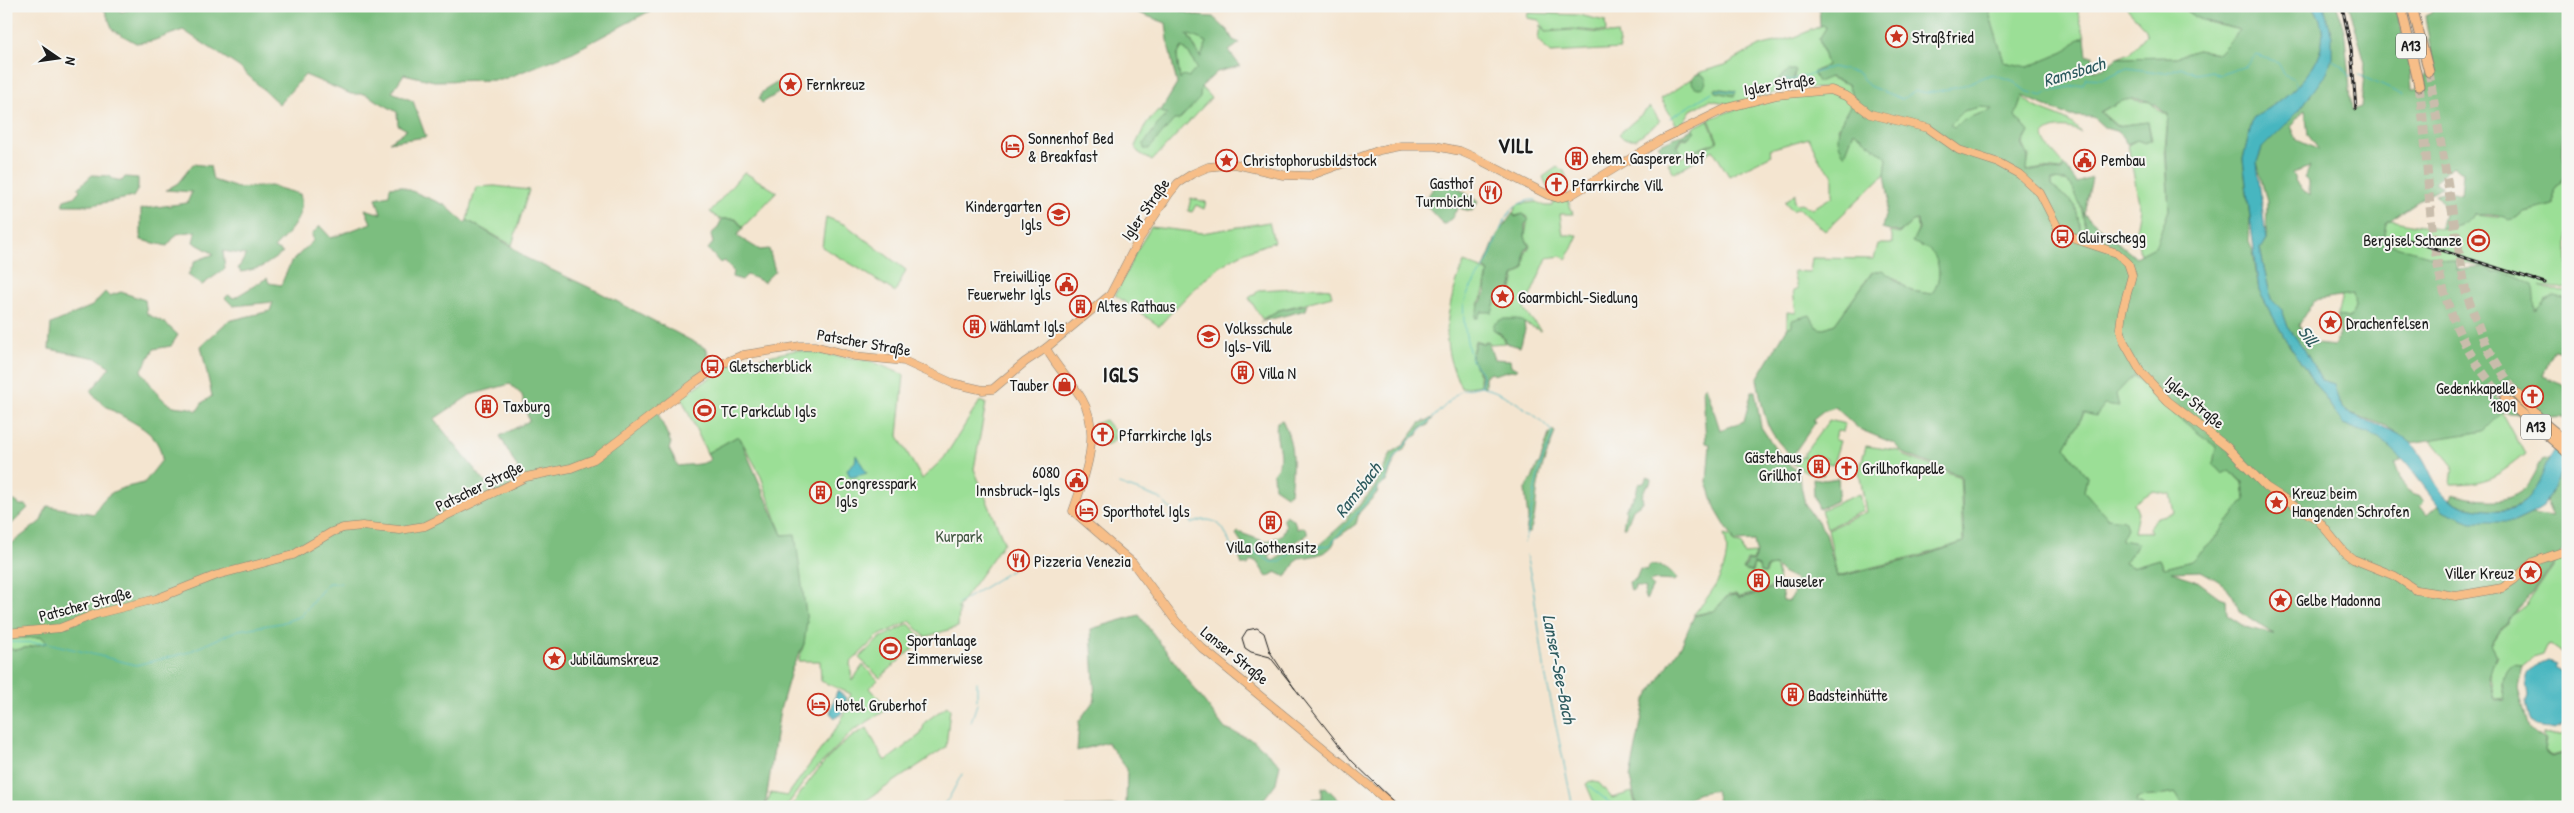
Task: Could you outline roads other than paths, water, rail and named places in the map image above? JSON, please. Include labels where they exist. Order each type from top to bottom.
[{"type":"highway","name":"A13","points":[[2401,6],[2419,86]]},
{"type":"highway","name":"A13","points":[[2412,6],[2429,72]]},
{"type":"highway","name":"A13","points":[[2514,391],[2568,443]]},
{"type":"highway","name":"A13","points":[[2505,399],[2568,453]]},
{"type":"main road","name":"Igler Straße","points":[[1046,348],[1110,295],[1138,241],[1169,194],[1192,174],[1208,167],[1235,164],[1278,174],[1309,176],[1328,171],[1380,150],[1409,145],[1435,146],[1468,154],[1548,195],[1561,198],[1603,177],[1661,140],[1722,111],[1777,95],[1831,90],[1848,97],[1870,114],[1923,126],[1959,150],[2008,167],[2024,177],[2040,193],[2062,232],[2078,240],[2111,250],[2123,257],[2132,275],[2122,312],[2120,328],[2124,342],[2142,372],[2168,401],[2227,447],[2266,487],[2318,520],[2344,552],[2353,559],[2395,576],[2416,590],[2456,596],[2502,588],[2534,562],[2568,550]]},
{"type":"main road","name":"Patscher Straße","points":[[6,634],[60,628],[96,614],[156,599],[217,575],[293,555],[332,532],[343,528],[362,526],[407,530],[425,526],[526,477],[571,468],[594,459],[697,381],[724,363],[743,355],[800,346],[815,346],[854,356],[904,360],[944,380],[987,390],[1000,384],[1025,362],[1046,348]]},
{"type":"main road","name":"Lanser Straße","points":[[1046,348],[1082,399],[1091,422],[1092,447],[1073,511],[1133,562],[1176,621],[1202,648],[1395,807]]},
{"type":"water","points":[[2313,6],[2324,6],[2332,37],[2332,59],[2327,72],[2298,112],[2262,148],[2257,162],[2266,239],[2260,249],[2271,299],[2282,310],[2288,327],[2304,349],[2321,380],[2334,384],[2336,394],[2344,409],[2405,438],[2423,458],[2440,490],[2449,499],[2461,505],[2478,509],[2500,510],[2513,508],[2523,502],[2531,495],[2552,454],[2568,438],[2568,466],[2560,474],[2543,507],[2514,522],[2471,522],[2442,510],[2406,463],[2379,438],[2343,424],[2287,342],[2259,291],[2243,159],[2253,118],[2282,99],[2296,86],[2308,73],[2318,57],[2322,41],[2321,24]]},
{"type":"water","points":[[856,455],[867,473],[853,477],[849,475],[847,469],[855,462]]},
{"type":"water","points":[[2547,661],[2557,664],[2555,667],[2563,672],[2566,669],[2568,672],[2568,721],[2559,727],[2549,730],[2539,728],[2531,721],[2526,701],[2528,696],[2527,672]]},
{"type":"water","points":[[837,691],[847,698],[841,714],[835,718],[830,713]]},
{"type":"waterway","name":"Ramsbach","points":[[1751,89],[1774,86],[1785,80],[1792,80],[1832,67],[1858,73],[1869,86],[1902,99],[1916,91],[1928,93],[1959,87],[1986,76],[1995,75],[2011,80],[2026,91],[2042,96],[2056,90],[2083,84],[2086,78],[2103,79],[2127,68],[2165,73],[2181,67],[2196,74],[2212,71],[2219,75],[2246,66],[2256,55],[2278,62],[2284,74],[2293,78],[2297,86]]},
{"type":"waterway","points":[[2331,59],[2341,65],[2349,76],[2353,76]]},
{"type":"waterway","points":[[2359,75],[2403,95]]},
{"type":"waterway","name":"Ramsbach","points":[[1716,90],[1736,92]]},
{"type":"waterway","name":"Ramsbach","points":[[1670,118],[1712,92]]},
{"type":"waterway","name":"Ramsbach","points":[[1462,390],[1481,386],[1483,376],[1472,360],[1468,348],[1465,332],[1465,300],[1489,259],[1502,225],[1508,215],[1524,201],[1536,200]]},
{"type":"waterway","name":"Ramsbach","points":[[1481,386],[1487,388]]},
{"type":"waterway","name":"Lanser-See-Bach","points":[[1488,389],[1504,395],[1523,407],[1552,432],[1540,469],[1524,543]]},
{"type":"waterway","name":"Ramsbach","points":[[1256,553],[1271,562],[1281,562],[1294,550],[1330,545],[1384,481],[1396,456],[1404,446],[1459,392]]},
{"type":"waterway","name":"Ramsbach","points":[[1119,484],[1159,498],[1177,515],[1187,518],[1191,523],[1209,520],[1219,524],[1225,532],[1231,547]]},
{"type":"waterway","name":"Ramsbach","points":[[1232,547],[1256,553]]},
{"type":"waterway","name":"Lanser-See-Bach","points":[[1526,555],[1533,587],[1545,673],[1573,807]]},
{"type":"waterway","name":"Ramsbach","points":[[958,604],[1017,567]]},
{"type":"waterway","points":[[6,642],[48,643],[136,665],[186,653],[238,630],[281,623],[301,616],[328,583],[341,583]]},
{"type":"waterway","name":"Ramsbach","points":[[977,682],[977,700]]},
{"type":"waterway","name":"Ramsbach","points":[[971,722],[977,704]]},
{"type":"waterway","name":"Ramsbach","points":[[941,807],[949,798],[962,774]]},
{"type":"waterway","name":"Lanser-See-Bach","points":[[1589,786],[1615,807]]},
{"type":"tunnel","points":[[2429,72],[2466,293],[2486,346],[2514,391]]},
{"type":"tunnel","points":[[2419,86],[2430,211],[2435,251],[2444,290],[2457,327],[2477,364],[2505,399]]},
{"type":"tram line","points":[[1295,689],[1270,652],[1264,633],[1257,628],[1247,630],[1242,638],[1245,648],[1251,652],[1270,657],[1352,761],[1400,807]]},
{"type":"railway","points":[[2342,6],[2351,48],[2356,109]]},
{"type":"railway","points":[[2399,237],[2545,283]]},
{"type":"place","name":"Straßfried","points":[[1896,37]]},
{"type":"place","name":"Fernkreuz","points":[[791,84]]},
{"type":"place","name":"Sonnenhof Bed & Breakfast","points":[[1012,147]]},
{"type":"place","name":"ehem. Gasperer Hof","points":[[1576,158]]},
{"type":"place","name":"Christophorusbildstock","points":[[1227,160]]},
{"type":"place","name":"Pembau","points":[[2085,160]]},
{"type":"place","name":"Pfarrkirche Vill","points":[[1556,185]]},
{"type":"place","name":"Gasthof Turmbichl","points":[[1490,192]]},
{"type":"place","name":"Kindergarten Igls","points":[[1058,215]]},
{"type":"place","name":"Gluirschegg","points":[[2062,237]]},
{"type":"place","name":"Bergisel Schanze","points":[[2478,240]]},
{"type":"place","name":"Freiwillige Feuerwehr Igls","points":[[1067,285]]},
{"type":"place","name":"Goarmbichl-Siedlung","points":[[1502,297]]},
{"type":"place","name":"Altes Rathaus","points":[[1081,306]]},
{"type":"place","name":"Drachenfelsen","points":[[2330,323]]},
{"type":"place","name":"Wählamt Igls","points":[[974,326]]},
{"type":"place","name":"Volksschule Igls-Vill","points":[[1208,337]]},
{"type":"place","name":"Gletscherblick","points":[[713,366]]},
{"type":"place","name":"Villa N","points":[[1242,373]]},
{"type":"place","name":"Tauber","points":[[1065,385]]},
{"type":"place","name":"Gedenkkapelle 1809","points":[[2532,397]]},
{"type":"place","name":"Taxburg","points":[[487,406]]},
{"type":"place","name":"TC Parkclub Igls","points":[[705,411]]},
{"type":"place","name":"Pfarrkirche Igls","points":[[1103,435]]},
{"type":"place","name":"Gästehaus Grillhof","points":[[1818,466]]},
{"type":"place","name":"Grillhofkapelle","points":[[1846,468]]},
{"type":"place","name":"6080 Innsbruck-Igls","points":[[1076,481]]},
{"type":"place","name":"Congresspark Igls","points":[[820,492]]},
{"type":"place","name":"Kreuz beim Hangenden Schrofen","points":[[2276,502]]},
{"type":"place","name":"Sporthotel Igls","points":[[1087,511]]},
{"type":"place","name":"Villa Gothensitz","points":[[1271,523]]},
{"type":"place","name":"Pizzeria Venezia","points":[[1018,561]]},
{"type":"place","name":"Viller Kreuz","points":[[2530,573]]},
{"type":"place","name":"Hauseler","points":[[1759,581]]},
{"type":"place","name":"Gelbe Madonna","points":[[2280,600]]},
{"type":"place","name":"Sportanlage Zimmerwiese","points":[[891,649]]},
{"type":"place","name":"Jubiläumskreuz","points":[[554,659]]},
{"type":"place","name":"Badsteinhütte","points":[[1792,695]]},
{"type":"place","name":"Hotel Gruberhof","points":[[819,705]]},
{"type":"district","name":"VILL","points":[[1516,146]]},
{"type":"district","name":"IGLS","points":[[1121,375]]},
{"type":"water label","name":"Sill","points":[[2308,336]]},
{"type":"park label","name":"Kurpark","points":[[959,536]]}]
